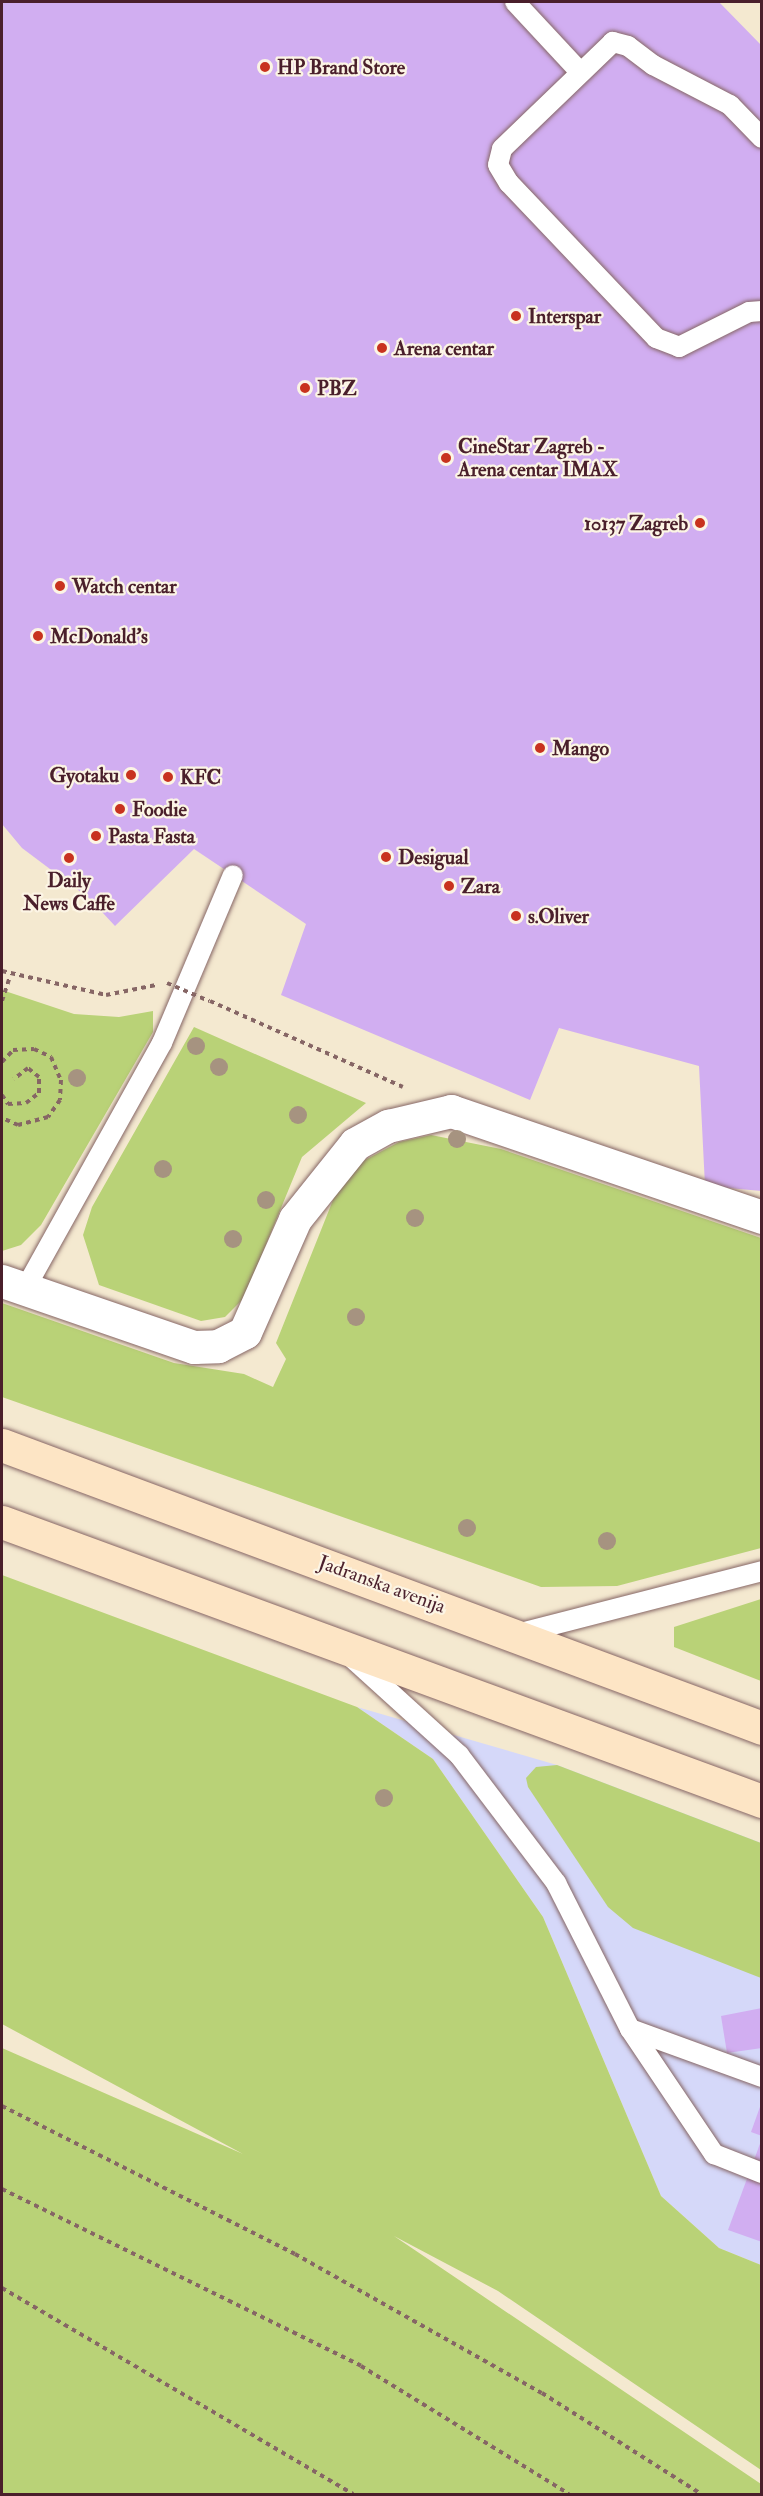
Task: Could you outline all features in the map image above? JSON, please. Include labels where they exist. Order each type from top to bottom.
[{"type":"main road","name":"Jadranska avenija","points":[[2,1445],[518,1634],[762,1728]]},
{"type":"main road","points":[[2,1522],[762,1801]]},
{"type":"street","points":[[13,1285],[194,1347],[218,1346],[245,1332],[295,1219],[356,1144],[388,1126],[451,1111],[762,1217]]},
{"type":"lane","points":[[515,2],[580,72]]},
{"type":"lane","points":[[762,138],[730,105],[653,65],[628,46],[613,42],[502,150],[498,165],[509,183],[656,338],[679,347],[749,312],[762,311]]},
{"type":"lane","points":[[13,1285],[162,1043],[233,875]]},
{"type":"lane","points":[[518,1634],[762,1571]]},
{"type":"lane","points":[[338,1645],[466,1764],[556,1883],[630,2029],[714,2154],[762,2173]]},
{"type":"lane","points":[[630,2029],[762,2077]]},
{"type":"path","points":[[2,971],[10,977],[106,995],[166,983],[451,1111]]},
{"type":"path","points":[[2,1001],[10,977]]},
{"type":"path","points":[[2,1062],[13,1050],[34,1049],[51,1057],[61,1080],[60,1100],[48,1117],[18,1125],[2,1118]]},
{"type":"path","points":[[2,1095],[9,1104],[26,1103],[39,1093],[39,1077],[28,1068],[14,1079]]},
{"type":"path","points":[[2,2106],[305,2260],[542,2392],[701,2494]]},
{"type":"path","points":[[2,2189],[361,2366],[569,2494]]},
{"type":"path","points":[[2,2288],[353,2494]]},
{"type":"shaded area","points":[[357,1707],[557,1765],[761,1843],[761,2265],[719,2248],[661,2196],[543,1917],[433,1759]]},
{"type":"green space","points":[[2,990],[74,1014],[119,1017],[153,1011],[153,1032],[41,1225],[21,1245],[2,1251]]},
{"type":"green space","points":[[194,1027],[366,1103],[302,1157],[244,1298],[225,1317],[201,1321],[99,1285],[83,1235],[92,1207]]},
{"type":"green space","points":[[431,1135],[501,1149],[761,1238],[761,1548],[617,1586],[541,1587],[2,1397],[2,1303],[174,1363],[244,1374],[273,1387],[286,1359],[276,1343],[337,1190],[363,1161],[399,1142]]},
{"type":"green space","points":[[2,1575],[357,1707],[433,1759],[543,1917],[661,2196],[719,2248],[761,2265],[761,2470],[498,2291],[394,2236],[761,2484],[761,2494],[2,2494],[2,2048],[243,2154],[2,2024]]},
{"type":"green space","points":[[761,1599],[761,1681],[674,1647],[674,1627]]},
{"type":"green space","points":[[557,1765],[761,1843],[761,1978],[633,1928],[608,1907],[528,1787],[526,1778],[536,1767]]},
{"type":"building","name":"Arena centar","points":[[2,2],[719,2],[762,46],[762,1191],[705,1186],[699,1066],[559,1028],[530,1100],[281,995],[306,924],[194,849],[115,926],[90,899],[22,848],[2,824]]},
{"type":"building","points":[[762,2008],[762,2048],[727,2053],[721,2016]]},
{"type":"building","points":[[762,2104],[762,2136],[751,2132]]},
{"type":"building","points":[[762,2141],[762,2242],[728,2230]]},
{"type":"place","name":"HP Brand Store","points":[[265,67]]},
{"type":"place","name":"Interspar","points":[[516,316]]},
{"type":"place","name":"Arena centar","points":[[382,348]]},
{"type":"place","name":"PBZ","points":[[305,388]]},
{"type":"place","name":"CineStar Zagreb - Arena centar IMAX","points":[[446,458]]},
{"type":"place","name":"10137 Zagreb","points":[[700,523]]},
{"type":"place","name":"Watch centar","points":[[60,586]]},
{"type":"place","name":"McDonald's","points":[[38,636]]},
{"type":"place","name":"Mango","points":[[540,748]]},
{"type":"place","name":"Gyotaku","points":[[131,775]]},
{"type":"place","name":"KFC","points":[[168,777]]},
{"type":"place","name":"Foodie","points":[[120,809]]},
{"type":"place","name":"Pasta Fasta","points":[[96,836]]},
{"type":"place","name":"Desigual","points":[[386,857]]},
{"type":"place","name":"Daily News Caffe","points":[[69,858]]},
{"type":"place","name":"Zara","points":[[449,886]]},
{"type":"place","name":"s.Oliver","points":[[516,916]]}]
